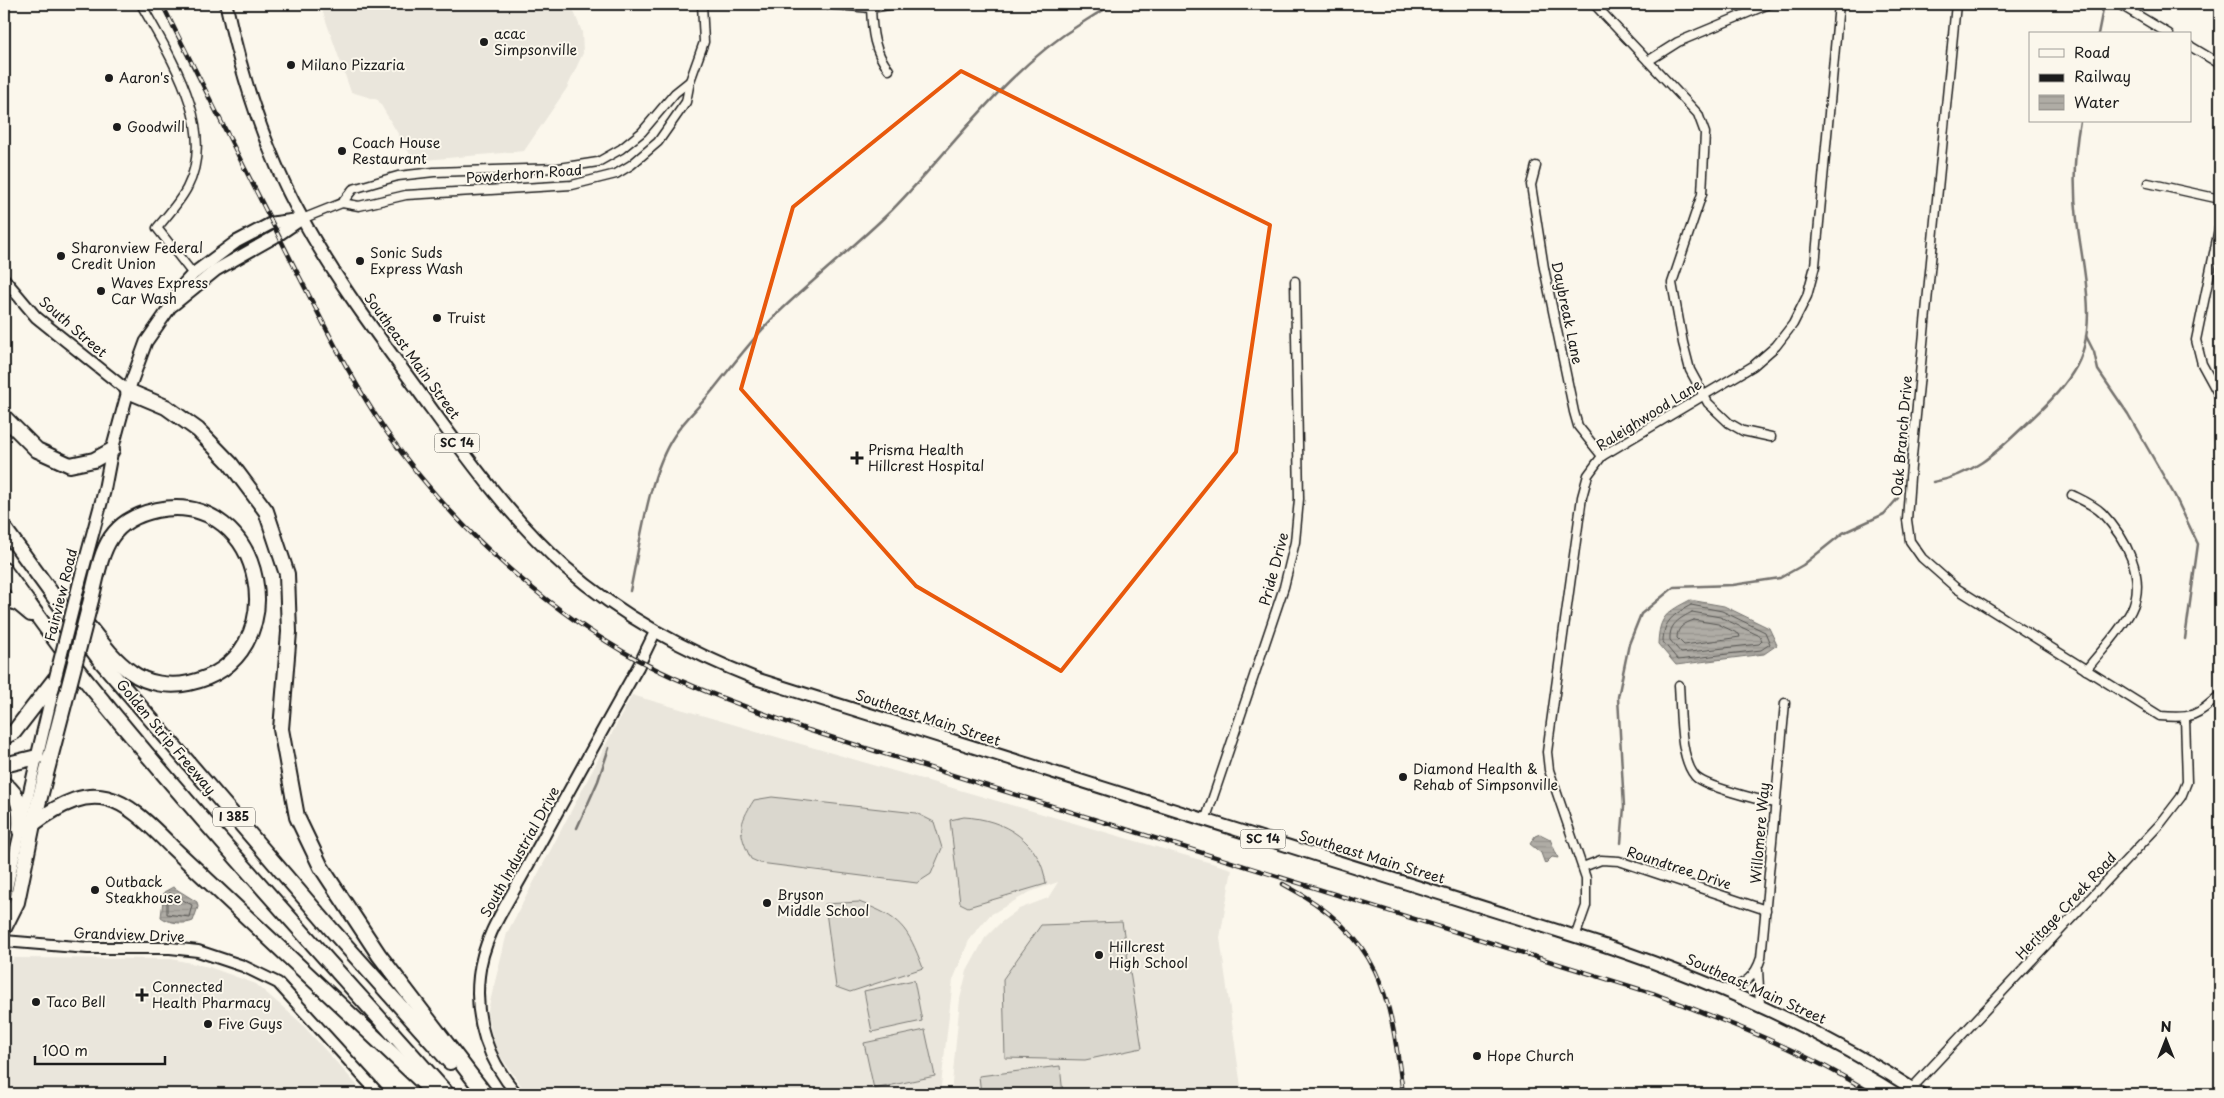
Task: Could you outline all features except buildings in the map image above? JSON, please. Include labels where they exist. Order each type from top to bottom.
[{"type":"highway","points":[[128,391],[166,407],[198,430],[230,463],[266,511],[287,574],[289,632],[281,729],[297,817],[321,867],[379,955],[485,1094]]},
{"type":"highway","points":[[4,416],[37,450],[70,465],[94,460],[112,450]]},
{"type":"highway","points":[[4,526],[115,658],[132,673],[159,684],[182,684],[205,680],[221,671],[248,642],[256,619],[258,599],[254,571],[247,553],[238,540],[225,527],[206,514],[169,508],[146,512],[120,527],[104,546],[91,600],[66,697],[33,824],[17,902],[4,928]]},
{"type":"highway","name":"Golden Strip Freeway","points":[[4,526],[100,660],[332,930],[479,1094]]},
{"type":"highway","name":"Golden Strip Freeway","points":[[4,570],[90,686],[202,819],[447,1094]]},
{"type":"highway","points":[[4,598],[19,604],[45,626]]},
{"type":"highway","points":[[4,737],[20,725],[55,679]]},
{"type":"highway","points":[[4,765],[37,757]]},
{"type":"highway","points":[[4,784],[10,788],[21,809],[20,831]]},
{"type":"highway","points":[[33,824],[70,800],[90,796],[116,802],[143,817],[436,1094]]},
{"type":"main road","name":"Southeast Main Street","points":[[226,4],[236,52],[258,119],[302,219],[363,314],[498,498],[534,537],[566,567],[601,596],[655,632],[716,663],[757,679],[1648,960],[1727,990],[1760,1005],[1829,1040],[1916,1091]]},
{"type":"main road","name":"Fairview Road","points":[[37,757],[79,584],[104,492],[112,450],[128,391],[146,342],[171,306],[181,287],[193,274],[236,242],[272,223],[302,219]]},
{"type":"main road","name":"Fairview Road","points":[[171,306],[216,270],[278,236],[302,219]]},
{"type":"street","points":[[140,4],[187,94],[194,117],[196,133],[193,171],[187,188],[157,228],[193,274]]},
{"type":"street","name":"Powderhorn Road","points":[[342,203],[358,206],[406,195],[506,188],[540,188],[601,180],[631,165],[658,142],[686,102],[690,81],[704,42],[702,4]]},
{"type":"street","points":[[826,4],[870,8],[894,4]]},
{"type":"street","points":[[1594,4],[1698,114],[1705,133],[1702,194],[1672,283],[1683,343],[1690,370],[1708,404],[1729,423],[1744,431],[1771,437]]},
{"type":"street","points":[[1648,61],[1678,42],[1769,4]]},
{"type":"street","name":"Raleighwood Lane","points":[[1575,937],[1586,906],[1586,878],[1549,770],[1547,752],[1582,497],[1588,476],[1602,456],[1753,366],[1776,346],[1793,324],[1807,296],[1815,266],[1838,4]]},
{"type":"street","name":"Oak Branch Drive","points":[[1956,4],[1910,477],[1907,520],[1910,541],[1922,558],[1956,588],[2160,716],[2185,718]]},
{"type":"street","points":[[2119,4],[2166,32]]},
{"type":"street","points":[[870,8],[875,43],[880,56],[889,70]]},
{"type":"street","points":[[2192,47],[2220,64]]},
{"type":"street","name":"Powderhorn Road","points":[[302,219],[342,203],[353,189],[398,176],[434,172],[559,168],[598,162],[621,149],[642,132],[675,93],[690,81]]},
{"type":"street","name":"Daybreak Lane","points":[[1536,166],[1531,185],[1532,194],[1544,268],[1574,412],[1578,426],[1602,456]]},
{"type":"street","points":[[2148,183],[2220,199]]},
{"type":"street","points":[[2220,224],[2196,340],[2202,364],[2220,397]]},
{"type":"street","name":"South Street","points":[[4,279],[36,317],[128,391]]},
{"type":"street","name":"Pride Drive","points":[[1205,821],[1284,587],[1295,542],[1299,499],[1295,281]]},
{"type":"street","points":[[2072,495],[2101,512],[2130,553],[2136,574],[2136,594],[2131,610],[2086,670]]},
{"type":"street","name":"South Industrial Drive","points":[[517,1094],[492,1056],[480,1021],[479,975],[485,947],[494,927],[638,667],[655,632]]},
{"type":"street","points":[[1679,685],[1685,752],[1689,767],[1696,778],[1749,798],[1775,803]]},
{"type":"street","points":[[2185,718],[2200,712],[2220,695]]},
{"type":"street","name":"Willomere Way","points":[[1760,1005],[1758,965],[1766,910],[1785,703]]},
{"type":"street","name":"Heritage Creek Road","points":[[1916,1091],[2161,823],[2181,797],[2188,782],[2185,718]]},
{"type":"street","name":"Fairview Road","points":[[4,901],[37,757]]},
{"type":"street","name":"Roundtree Drive","points":[[1583,867],[1601,860],[1619,861],[1766,910]]},
{"type":"street","name":"Grandview Drive","points":[[4,941],[88,948],[189,950],[221,957],[278,984],[379,1094]]},
{"type":"street","points":[[1727,990],[1744,983],[1754,976],[1758,965]]},
{"type":"highlighted area","points":[[961,71],[1270,225],[1236,452],[1061,671],[916,586],[741,389],[793,207]]},
{"type":"shaded area","points":[[320,4],[571,4],[582,32],[583,53],[567,88],[524,151],[414,161],[378,100],[351,92]]},
{"type":"shaded area","name":"Bryson Middle School","points":[[632,695],[1232,869],[1220,938],[1242,1094],[951,1094],[960,999],[967,971],[985,938],[1000,923],[1019,909],[1048,898],[1058,882],[1030,892],[990,915],[970,938],[953,980],[940,1094],[527,1094],[496,1050],[487,1014],[507,933]]},
{"type":"shaded area","points":[[772,797],[916,813],[934,822],[942,848],[931,874],[917,883],[760,863],[751,859],[747,850],[742,835],[743,823],[754,800]]},
{"type":"shaded area","points":[[964,817],[993,822],[1018,835],[1037,856],[1043,869],[1046,884],[968,907],[960,903],[950,820]]},
{"type":"shaded area","points":[[859,902],[884,913],[901,925],[912,942],[923,968],[850,992],[836,987],[825,904]]},
{"type":"shaded area","points":[[1122,922],[1142,1048],[1085,1060],[1005,1058],[1003,979],[1041,925]]},
{"type":"shaded area","points":[[14,958],[172,959],[209,967],[256,984],[300,1022],[365,1094],[4,1094],[4,970]]},
{"type":"shaded area","points":[[914,980],[922,1021],[872,1032],[864,991]]},
{"type":"shaded area","points":[[925,1030],[935,1076],[874,1089],[864,1043]]},
{"type":"shaded area","points":[[1060,1066],[1063,1094],[981,1094],[979,1076]]},
{"type":"water","points":[[1690,600],[1724,606],[1769,628],[1777,645],[1764,654],[1676,665],[1658,644],[1660,627],[1662,621],[1670,612]]},
{"type":"water","points":[[1540,834],[1550,839],[1558,858],[1552,857],[1545,864],[1541,853],[1530,844],[1535,836]]},
{"type":"water","points":[[173,887],[197,902],[198,907],[193,921],[177,923],[161,917],[164,892]]},
{"type":"waterway","points":[[630,591],[651,490],[665,452],[682,424],[767,325],[789,302],[892,210],[1004,86],[1054,42],[1094,15],[1116,4]]},
{"type":"waterway","points":[[2098,32],[2103,9]]},
{"type":"waterway","points":[[1933,482],[1959,475],[1971,469],[2002,447],[2056,394],[2068,380],[2081,355],[2086,337],[2088,317],[2075,195],[2075,158],[2080,122]]},
{"type":"waterway","points":[[2086,336],[2094,352],[2098,370],[2128,414],[2175,496],[2198,544],[2185,639]]},
{"type":"waterway","points":[[1621,843],[1624,807],[1618,697],[1629,644],[1641,614],[1674,587],[1733,585],[1780,578],[1803,565],[1843,533],[1884,514],[1898,498]]},
{"type":"waterway","points":[[577,828],[598,781],[609,748]]},
{"type":"railway","points":[[162,4],[329,335],[386,431],[436,495],[492,553],[555,606],[622,651],[667,674],[713,694],[808,730],[1655,994],[1794,1051],[1873,1094]]},
{"type":"railway","points":[[1283,884],[1316,904],[1341,924],[1361,946],[1375,970],[1393,1025],[1403,1094]]},
{"type":"place","name":"acac Simpsonville","points":[[484,42]]},
{"type":"place","name":"Milano Pizzaria","points":[[291,65]]},
{"type":"place","name":"Aaron's","points":[[109,78]]},
{"type":"place","name":"Goodwill","points":[[117,127]]},
{"type":"place","name":"Coach House Restaurant","points":[[342,151]]},
{"type":"place","name":"Sharonview Federal Credit Union","points":[[61,256]]},
{"type":"place","name":"Sonic Suds Express Wash","points":[[360,261]]},
{"type":"place","name":"Waves Express Car Wash","points":[[101,291]]},
{"type":"place","name":"Truist","points":[[437,318]]},
{"type":"place","name":"Prisma Health Hillcrest Hospital","points":[[857,458]]},
{"type":"place","name":"Diamond Health & Rehab of Simpsonville","points":[[1403,777]]},
{"type":"place","name":"Outback Steakhouse","points":[[95,890]]},
{"type":"place","name":"Bryson Middle School","points":[[767,903]]},
{"type":"place","name":"Hillcrest High School","points":[[1099,955]]},
{"type":"place","name":"Connected Health Pharmacy","points":[[142,995]]},
{"type":"place","name":"Taco Bell","points":[[36,1002]]},
{"type":"place","name":"Five Guys","points":[[208,1024]]},
{"type":"place","name":"Hope Church","points":[[1477,1056]]}]
